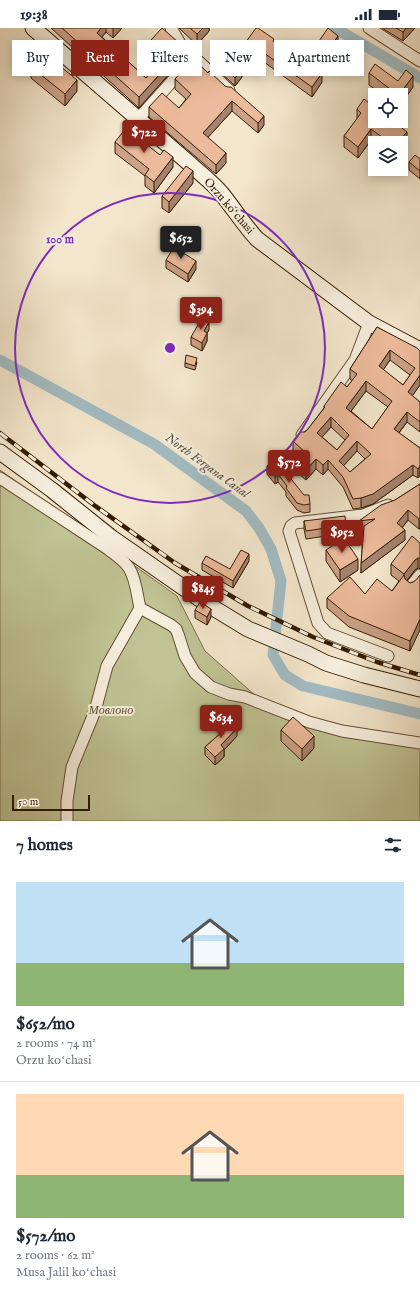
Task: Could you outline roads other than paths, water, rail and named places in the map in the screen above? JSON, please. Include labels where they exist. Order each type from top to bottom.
[{"type":"street","name":"Orzu koʻchasi","points":[[33,28],[212,184],[257,239],[369,322],[420,350]]},
{"type":"street","points":[[171,28],[178,40]]},
{"type":"street","points":[[369,28],[420,61]]},
{"type":"street","points":[[202,65],[229,90]]},
{"type":"street","points":[[138,119],[177,76]]},
{"type":"street","points":[[302,435],[355,360],[369,322]]},
{"type":"street","points":[[0,452],[52,490],[112,538],[207,604],[248,629],[326,663],[364,675],[420,688]]},
{"type":"street","points":[[0,478],[108,549],[123,561],[129,567],[133,575],[140,608],[107,666],[94,710],[72,767],[67,801],[67,821]]},
{"type":"street","points":[[388,656],[327,633],[318,623],[289,530],[295,523],[363,515],[391,504],[396,500]]},
{"type":"street","points":[[411,586],[420,575]]},
{"type":"street","points":[[140,608],[176,629],[185,656],[195,673],[211,687],[229,694],[245,697],[310,722],[342,731],[420,743]]},
{"type":"waterway","points":[[335,28],[420,78]]},
{"type":"waterway","name":"North Fergana Canal","points":[[0,360],[154,444],[246,511],[259,528],[271,549],[281,581],[273,655],[285,675],[303,686],[420,714]]},
{"type":"railway","points":[[0,433],[94,505],[175,563],[248,606],[313,637],[377,662],[420,675]]},
{"type":"park label","name":"Мовлоно","points":[[111,710]]}]
